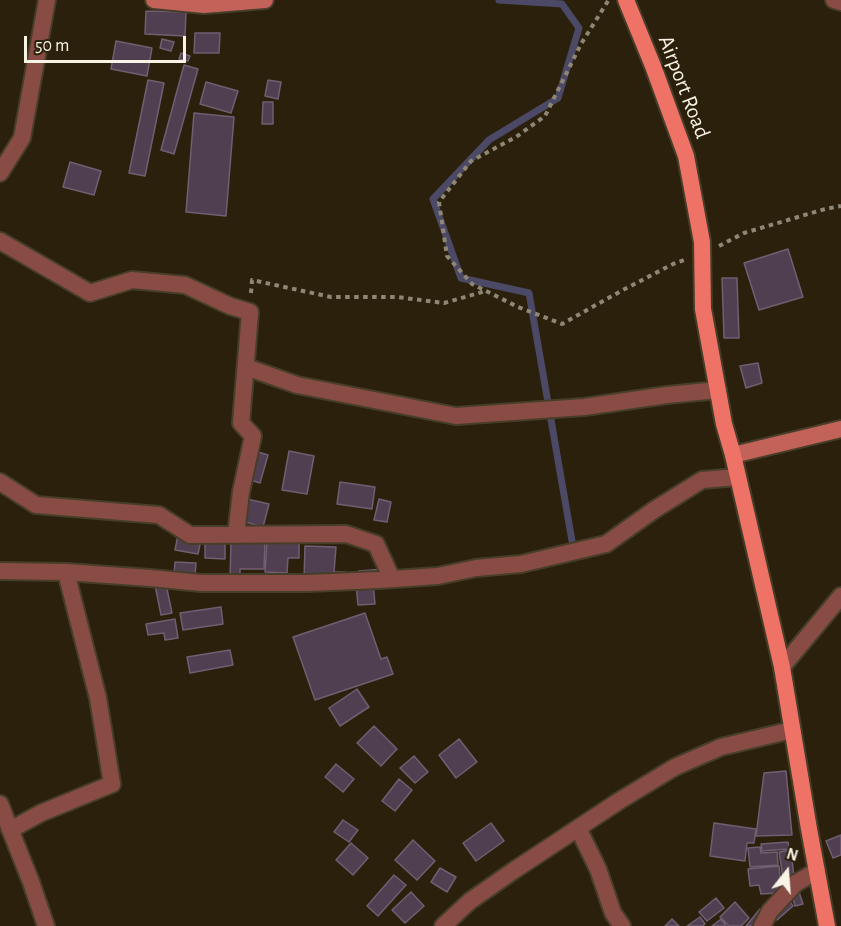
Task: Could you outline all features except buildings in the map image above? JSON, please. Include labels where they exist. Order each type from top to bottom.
[{"type":"main road","points":[[154,0],[204,5],[266,0]]},
{"type":"main road","name":"Airport Road","points":[[626,0],[686,156],[702,242],[703,309],[724,424],[782,667],[827,926]]},
{"type":"main road","points":[[733,455],[841,429]]},
{"type":"street","points":[[0,173],[22,138],[47,0]]},
{"type":"street","points":[[834,0],[841,2]]},
{"type":"street","points":[[0,240],[90,293],[132,280],[184,285],[230,306],[250,312],[241,423],[253,436],[240,492],[236,535]]},
{"type":"street","points":[[246,368],[297,385],[456,416],[584,407],[718,390]]},
{"type":"street","points":[[0,571],[66,572],[201,584],[308,583],[438,576],[476,568],[520,564],[606,544],[702,480],[738,477]]},
{"type":"street","points":[[0,482],[36,505],[159,515],[190,535],[346,534],[376,544],[392,579]]},
{"type":"street","points":[[6,824],[41,813],[112,784],[98,698],[66,572]]},
{"type":"street","points":[[782,667],[841,596]]},
{"type":"street","points":[[443,926],[470,901],[513,871],[675,767],[721,747],[792,730]]},
{"type":"street","points":[[0,804],[46,926]]},
{"type":"street","points":[[578,828],[598,869],[613,913],[622,926]]},
{"type":"street","points":[[762,926],[770,911],[796,883],[817,871]]},
{"type":"path","points":[[609,0],[581,44],[545,116],[516,137],[471,161],[439,202],[447,256],[472,284],[518,308],[562,324],[673,264],[702,254],[744,233],[841,206]]},
{"type":"path","points":[[250,312],[252,280],[331,297],[397,297],[444,303],[486,291]]},
{"type":"waterway","points":[[499,0],[562,4],[579,28],[558,98],[489,140],[433,199],[461,278],[529,293],[572,541]]}]
